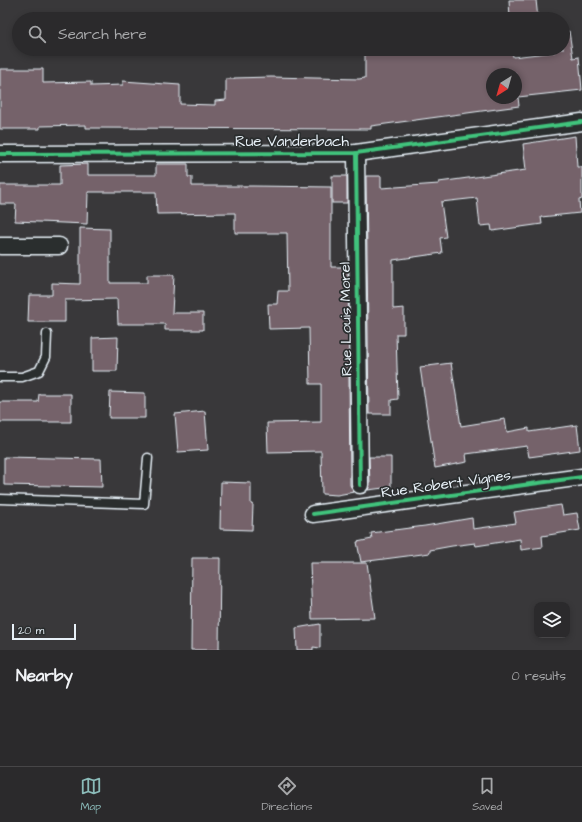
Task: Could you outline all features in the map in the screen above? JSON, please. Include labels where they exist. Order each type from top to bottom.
[{"type":"street","name":"Rue Vanderbach","points":[[0,154],[356,153],[582,122]]},
{"type":"street","name":"Rue Louis Morel","points":[[356,153],[360,485]]},
{"type":"street","points":[[0,246],[59,246]]},
{"type":"street","name":"Rue Robert Vignes","points":[[313,514],[582,477]]},
{"type":"lane","points":[[0,377],[22,377],[39,371],[46,357],[47,334]]},
{"type":"lane","points":[[0,499],[144,504],[148,458]]},
{"type":"building","points":[[509,0],[536,0],[537,12],[510,12]]},
{"type":"building","points":[[570,38],[573,58],[579,57],[582,90],[522,97],[522,68],[486,68],[486,104],[519,104],[519,106],[371,126],[371,129],[86,128],[86,125],[40,126],[40,129],[0,129],[0,69],[43,69],[43,83],[91,82],[91,86],[123,85],[123,81],[180,85],[180,104],[215,105],[215,101],[226,100],[226,79],[271,77],[359,79],[365,78],[365,56],[570,56]]},
{"type":"building","points":[[575,136],[577,167],[582,167],[582,199],[579,200],[580,213],[541,217],[542,224],[492,231],[491,225],[480,226],[477,198],[441,202],[446,237],[440,238],[442,253],[393,260],[393,309],[404,308],[404,334],[396,334],[398,399],[391,400],[391,414],[369,414],[366,176],[381,176],[381,188],[439,184],[439,182],[526,170],[523,144]]},
{"type":"building","points":[[88,164],[88,175],[156,175],[156,164],[188,164],[188,177],[192,177],[192,186],[331,187],[331,267],[348,267],[350,485],[354,492],[337,495],[322,494],[321,451],[268,452],[267,423],[321,422],[321,384],[310,384],[309,328],[269,329],[268,304],[277,304],[278,291],[288,291],[287,233],[235,233],[235,213],[157,214],[156,192],[88,192],[87,224],[15,221],[16,204],[0,204],[0,185],[60,185],[60,165]]},
{"type":"building","points":[[332,176],[347,176],[347,203],[332,203]]},
{"type":"building","points":[[80,228],[110,229],[110,283],[147,283],[147,275],[174,275],[172,313],[203,313],[203,330],[165,330],[165,324],[118,324],[117,299],[65,300],[65,322],[28,322],[29,295],[52,295],[52,283],[80,284]]},
{"type":"building","points":[[118,337],[117,371],[92,371],[92,338]]},
{"type":"building","points":[[451,363],[461,426],[505,419],[507,432],[529,428],[529,432],[577,425],[580,450],[529,457],[527,446],[466,454],[467,462],[435,468],[420,367]]},
{"type":"building","points":[[110,392],[145,393],[145,418],[109,418]]},
{"type":"building","points":[[39,394],[71,394],[71,422],[0,422],[0,402],[38,402]]},
{"type":"building","points":[[205,411],[208,450],[178,452],[175,414]]},
{"type":"building","points":[[4,457],[101,459],[102,487],[4,485]]},
{"type":"building","points":[[369,457],[391,457],[391,487],[368,490],[370,485]]},
{"type":"building","points":[[221,482],[251,483],[251,504],[253,505],[252,530],[220,529]]},
{"type":"building","points":[[561,505],[563,515],[577,513],[580,530],[542,536],[543,547],[521,550],[520,539],[476,546],[475,543],[452,546],[430,550],[430,553],[361,562],[357,542],[372,539],[371,533],[472,518],[473,529],[516,523],[514,512]]},
{"type":"building","points":[[192,558],[220,558],[219,650],[191,650]]},
{"type":"building","points":[[310,563],[367,563],[375,618],[312,619]]},
{"type":"building","points":[[320,624],[320,648],[313,647],[313,650],[297,650],[296,628]]},
{"type":"cycle path","points":[[0,154],[356,153],[582,122]]},
{"type":"cycle path","points":[[356,153],[360,485]]},
{"type":"cycle path","points":[[313,514],[582,477]]}]
